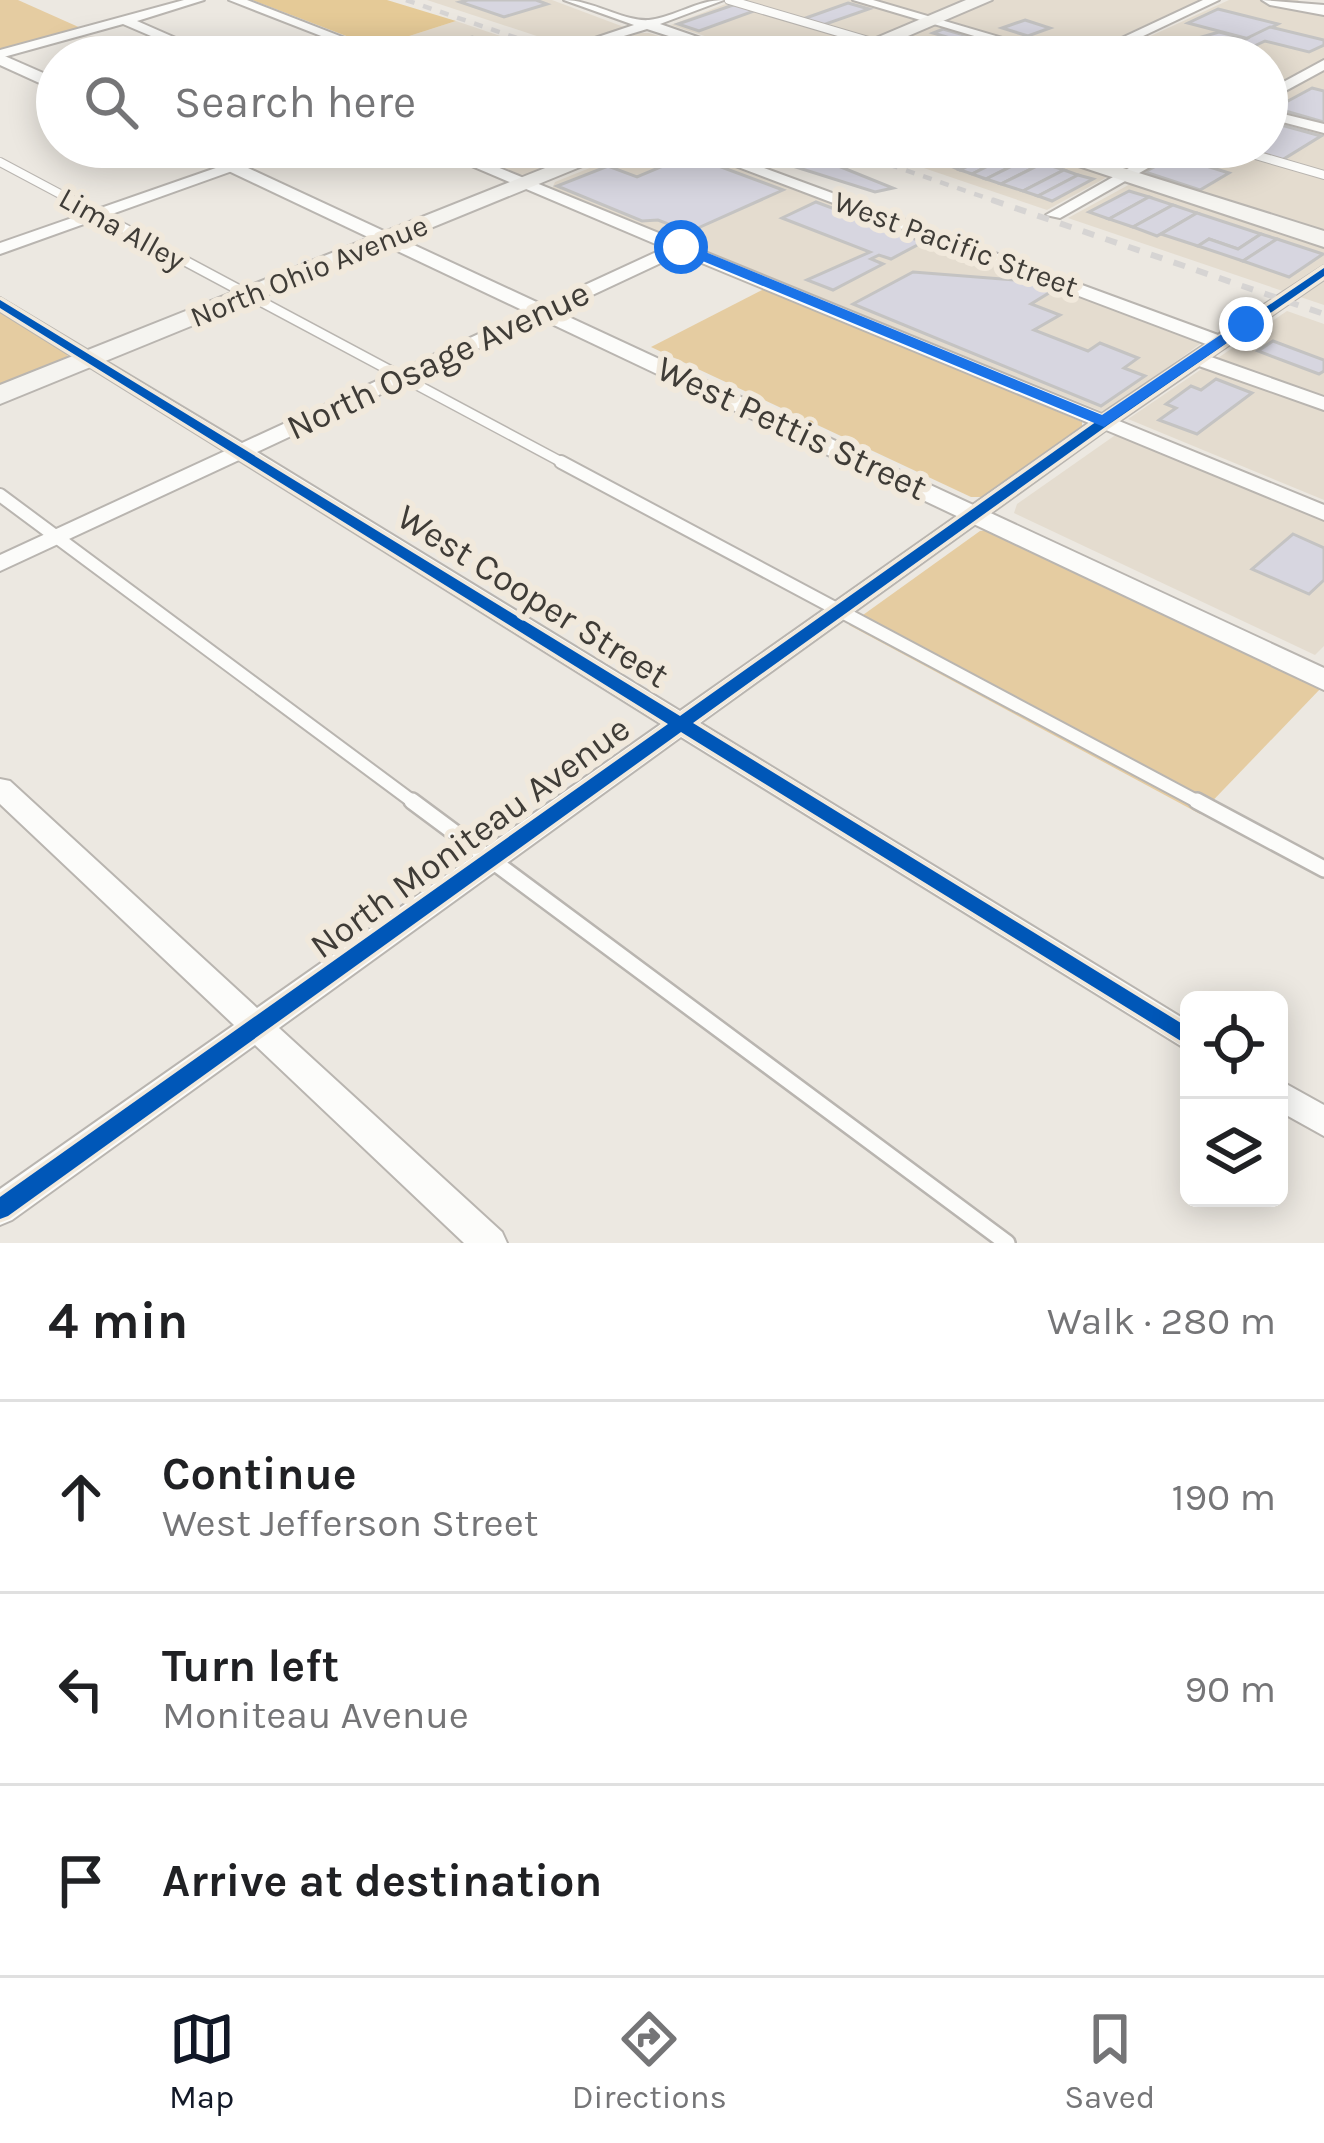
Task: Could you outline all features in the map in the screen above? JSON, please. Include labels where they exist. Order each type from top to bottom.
[{"type":"main road","points":[[892,36],[982,0]]},
{"type":"main road","name":"North Ohio Avenue","points":[[0,395],[566,168]]},
{"type":"main road","points":[[1099,168],[1324,239]]},
{"type":"street","points":[[69,36],[198,0]]},
{"type":"street","points":[[235,0],[331,36]]},
{"type":"street","points":[[570,0],[681,36]]},
{"type":"street","points":[[614,36],[718,0]]},
{"type":"street","points":[[859,0],[987,36]]},
{"type":"street","points":[[1134,36],[1214,0]]},
{"type":"street","points":[[1270,0],[1324,10]]},
{"type":"street","points":[[124,20],[162,36]]},
{"type":"street","points":[[0,56],[36,46]]},
{"type":"street","points":[[0,56],[36,75]]},
{"type":"street","points":[[1288,85],[1324,64]]},
{"type":"street","points":[[1288,120],[1324,129]]},
{"type":"street","points":[[0,249],[233,168]]},
{"type":"street","name":"West Pettis Street","points":[[233,168],[1324,680]]},
{"type":"street","points":[[487,168],[1324,513]]},
{"type":"street","name":"West Pacific Street","points":[[750,168],[1219,341]]},
{"type":"street","points":[[1054,215],[1139,168]]},
{"type":"street","name":"North Osage Avenue","points":[[0,564],[681,247]]},
{"type":"street","name":"North Moniteau Avenue","points":[[0,1209],[1104,422],[1324,271]]},
{"type":"street","name":"West Cooper Street","points":[[0,303],[1180,1032]]},
{"type":"street","points":[[1196,358],[1324,404]]},
{"type":"street","points":[[0,788],[489,1243]]},
{"type":"street","points":[[1287,1099],[1324,1122]]},
{"type":"lane","points":[[729,0],[851,36]]},
{"type":"lane","name":"Lima Alley","points":[[0,162],[1324,869]]},
{"type":"lane","points":[[1288,165],[1324,176]]},
{"type":"lane","points":[[0,495],[1007,1243]]},
{"type":"shaded area","points":[[0,0],[18,0],[83,29],[36,36],[36,41],[0,50]]},
{"type":"shaded area","points":[[252,0],[387,0],[456,21],[409,36],[346,36]]},
{"type":"shaded area","points":[[427,0],[552,0],[624,27],[597,36],[537,36]]},
{"type":"shaded area","points":[[736,0],[1200,0],[1122,36],[705,36],[671,25]]},
{"type":"shaded area","points":[[1229,0],[1299,0],[1292,6],[1324,13],[1324,305],[1068,218],[1160,168],[1288,168],[1288,36],[1151,36]]},
{"type":"shaded area","points":[[456,21],[500,36],[409,36]]},
{"type":"shaded area","points":[[503,168],[548,168],[533,174]]},
{"type":"shaded area","points":[[590,168],[735,168],[1200,344],[1109,410],[1101,411],[552,189],[555,182]]},
{"type":"shaded area","points":[[924,168],[1124,168],[1047,210]]},
{"type":"shaded area","points":[[766,288],[1082,422],[1082,433],[989,497],[971,497],[651,347]]},
{"type":"shaded area","points":[[0,311],[67,353],[68,357],[0,386]]},
{"type":"shaded area","points":[[1287,311],[1324,324],[1324,500],[1128,419]]},
{"type":"shaded area","points":[[1114,436],[1129,436],[1324,517],[1324,646],[1315,655],[1014,513],[1017,504]]},
{"type":"shaded area","points":[[996,529],[1322,687],[1200,814],[849,625],[980,531]]},
{"type":"building","points":[[460,2],[547,4],[504,17]]},
{"type":"building","points":[[848,3],[869,9],[823,25],[803,19]]},
{"type":"building","points":[[736,4],[757,10],[699,31],[678,24]]},
{"type":"building","points":[[1218,9],[1278,24],[1255,36],[1238,36],[1188,23]]},
{"type":"building","points":[[1025,20],[1050,28],[1028,36],[1002,28]]},
{"type":"building","points":[[1270,27],[1324,40],[1324,45],[1309,52],[1288,47],[1288,36],[1251,36]]},
{"type":"building","points":[[943,29],[968,36],[943,36],[933,33]]},
{"type":"building","points":[[1312,88],[1324,91],[1324,122],[1288,112],[1288,101]]},
{"type":"building","points":[[1288,127],[1321,136],[1288,156]]},
{"type":"building","points":[[603,168],[637,177],[658,168],[724,168],[783,190],[689,232],[658,220],[642,221],[557,186]]},
{"type":"building","points":[[799,168],[843,168],[893,188],[875,192]]},
{"type":"building","points":[[984,168],[1008,168],[986,179],[972,174]]},
{"type":"building","points":[[1008,168],[1033,168],[1001,184],[986,179]]},
{"type":"building","points":[[1033,168],[1064,170],[1023,191],[1001,184]]},
{"type":"building","points":[[1213,168],[1229,173],[1200,190],[1145,172]]},
{"type":"building","points":[[1064,170],[1078,175],[1038,196],[1023,191]]},
{"type":"building","points":[[1078,175],[1093,179],[1052,201],[1038,196]]},
{"type":"building","points":[[1129,191],[1149,197],[1109,219],[1089,212]]},
{"type":"building","points":[[1149,197],[1173,205],[1133,227],[1109,219]]},
{"type":"building","points":[[816,202],[923,242],[891,259],[879,255],[871,259],[883,264],[833,290],[807,280],[870,252],[782,218]]},
{"type":"building","points":[[1173,205],[1197,213],[1157,236],[1133,227]]},
{"type":"building","points":[[1197,213],[1261,234],[1238,249],[1209,239],[1198,246],[1161,234]]},
{"type":"building","points":[[1261,234],[1277,239],[1243,261],[1198,246],[1209,239],[1238,249]]},
{"type":"building","points":[[1277,239],[1323,254],[1289,277],[1243,261]]},
{"type":"building","points":[[913,272],[1041,282],[1057,288],[1031,304],[1060,315],[1034,330],[1088,351],[1100,343],[1138,358],[1124,368],[1145,376],[1101,406],[853,304]]},
{"type":"building","points":[[1273,341],[1324,360],[1324,371],[1319,374],[1258,351]]},
{"type":"building","points":[[1216,379],[1252,393],[1197,434],[1159,420],[1176,408],[1166,404],[1191,386],[1201,390]]},
{"type":"building","points":[[1293,534],[1324,548],[1324,580],[1309,594],[1252,569]]},
{"type":"railway","points":[[406,0],[511,36]]},
{"type":"railway","points":[[899,168],[1001,203]]},
{"type":"railway","points":[[992,200],[1324,314]]},
{"type":"cycle path","points":[[0,1209],[1104,422],[1324,271]]},
{"type":"cycle path","points":[[0,303],[1180,1032]]},
{"type":"route","points":[[681,247],[1104,422],[1246,324]]}]
